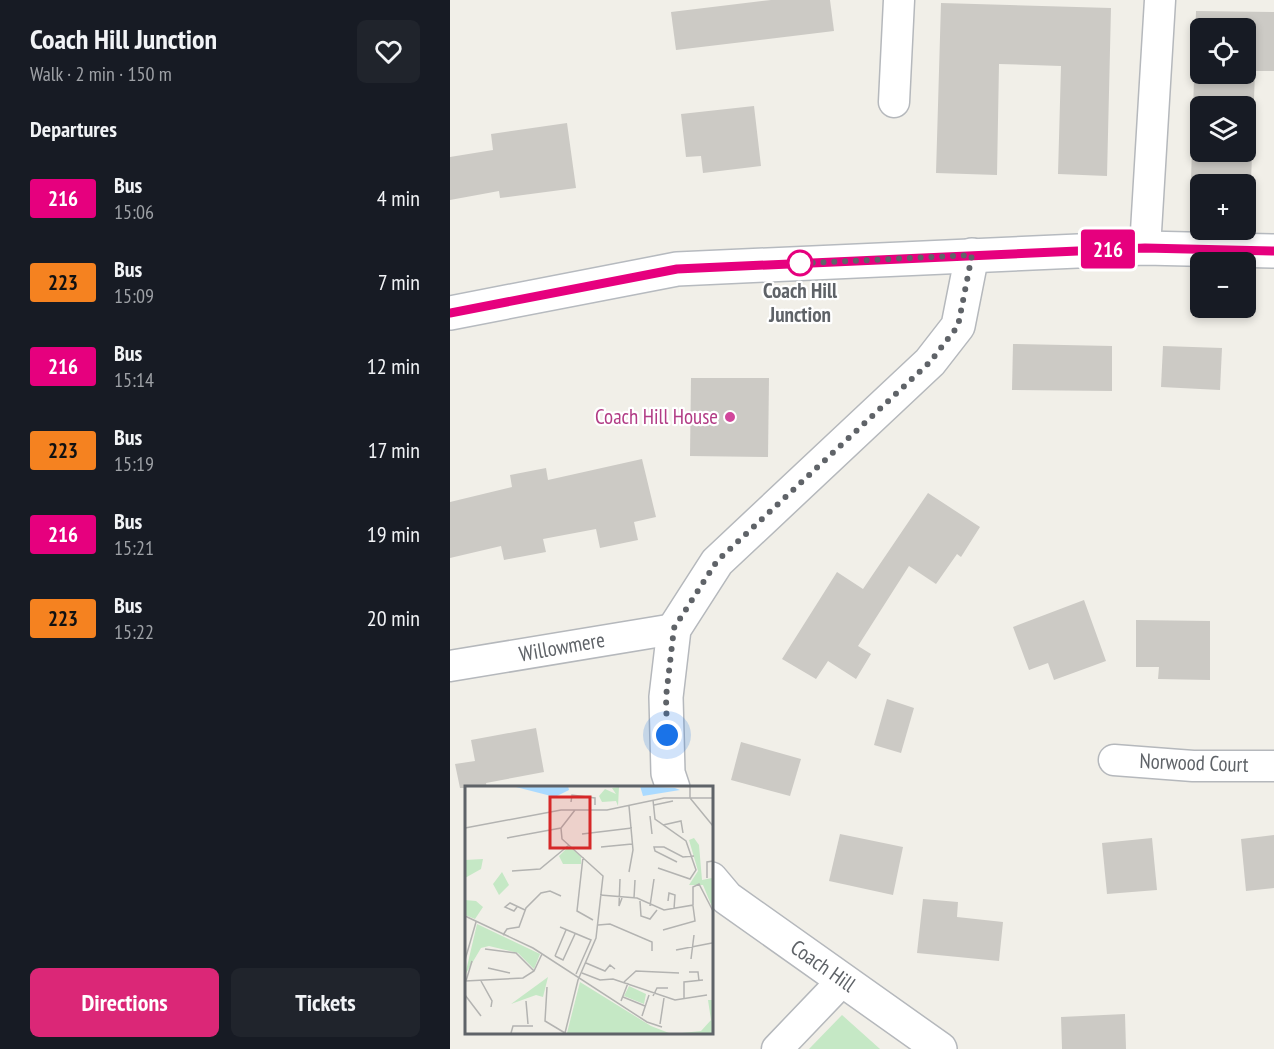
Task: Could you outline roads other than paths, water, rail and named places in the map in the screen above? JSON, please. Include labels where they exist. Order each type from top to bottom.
[{"type":"street","points":[[894,102],[899,0]]},
{"type":"street","points":[[1145,248],[1160,0]]},
{"type":"street","points":[[450,313],[677,269],[1145,248],[1274,251]]},
{"type":"street","points":[[672,786],[668,773],[666,697],[674,628],[717,561],[930,362],[958,326],[972,255]]},
{"type":"street","name":"Willowmere","points":[[450,666],[674,628]]},
{"type":"street","name":"Norwood Court","points":[[1114,760],[1193,766],[1274,766]]},
{"type":"street","name":"Coach Hill","points":[[712,880],[727,898],[940,1049]]},
{"type":"street","points":[[777,1049],[843,980]]},
{"type":"place","name":"Coach Hill Junction","points":[[800,263]]},
{"type":"place","name":"Coach Hill House","points":[[730,417]]}]
